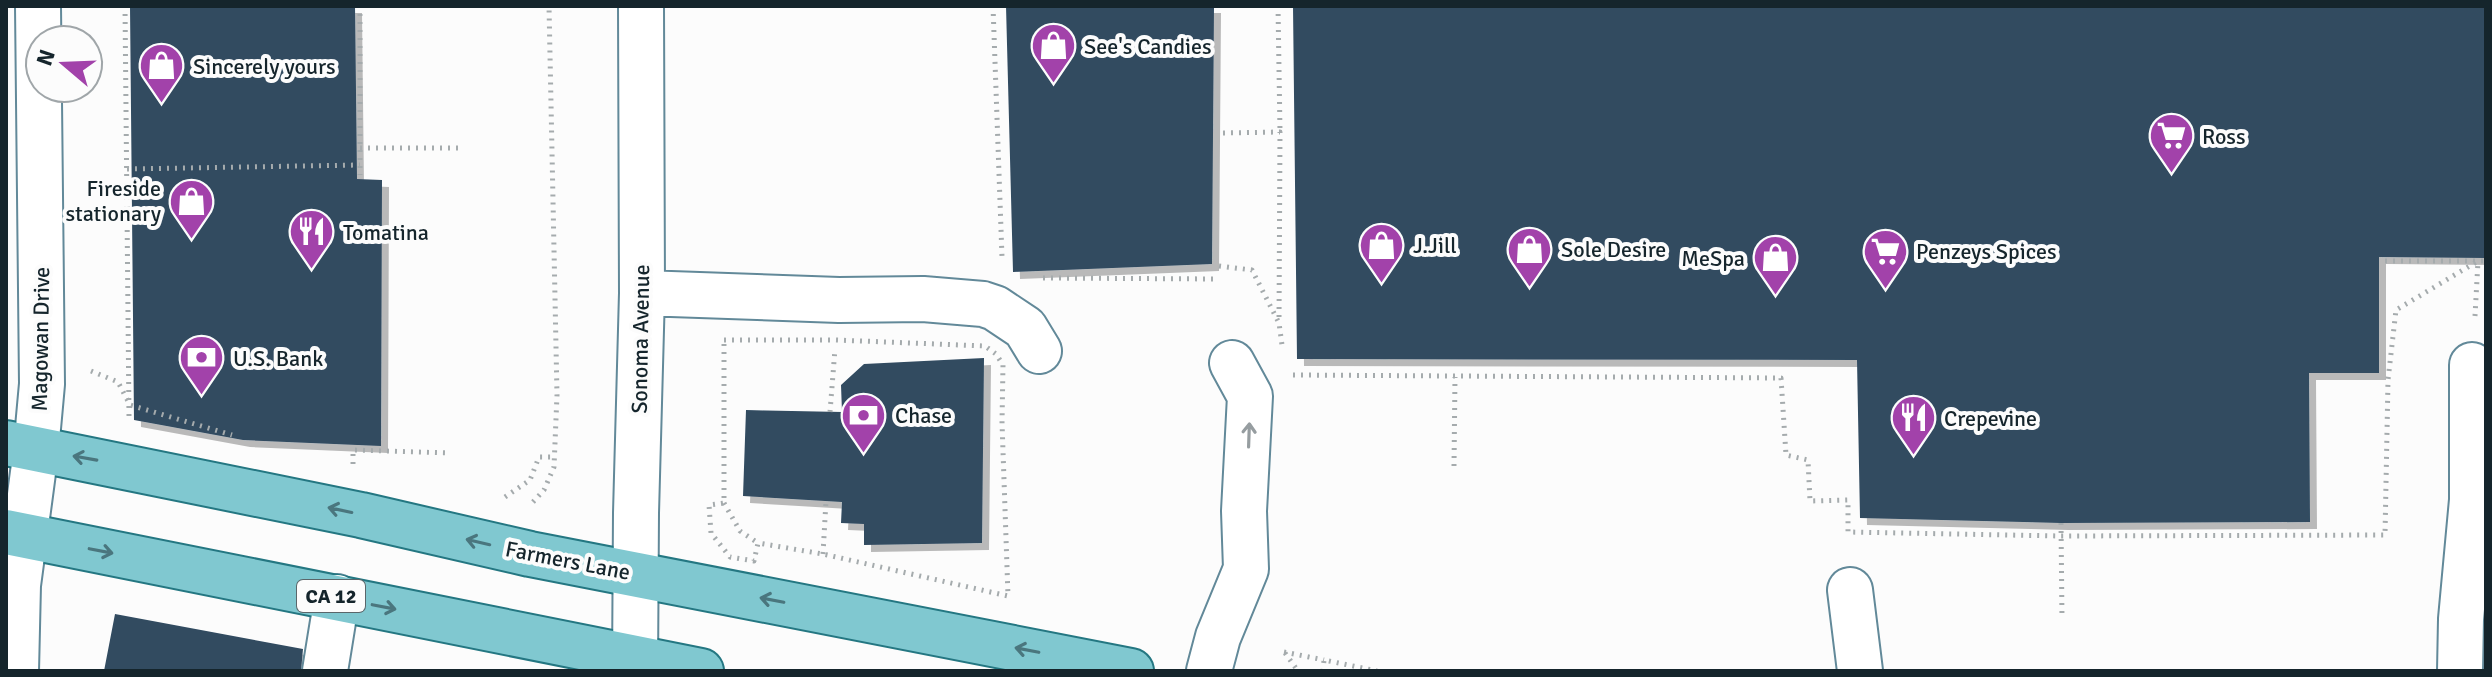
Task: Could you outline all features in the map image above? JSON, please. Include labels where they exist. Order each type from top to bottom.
[{"type":"main road","name":"Farmers Lane","points":[[21,447],[268,495],[530,554],[1131,671]]},
{"type":"main road","name":"CA 12","points":[[16,534],[337,597],[636,664],[701,671]]},
{"type":"street","name":"Magowan Drive","points":[[16,671],[16,534],[21,447],[42,384],[38,6]]},
{"type":"street","name":"Sonoma Avenue","points":[[636,664],[636,513],[642,293],[641,6]]},
{"type":"street","points":[[642,293],[838,320],[923,299],[983,304],[995,308],[1025,328],[1039,351]]},
{"type":"street","points":[[1209,671],[1218,637],[1246,569],[1244,511],[1250,396],[1232,363]]},
{"type":"street","points":[[2460,671],[2461,619],[2472,500],[2472,365]]},
{"type":"street","points":[[1850,590],[1860,671]]},
{"type":"street","points":[[325,671],[337,597]]},
{"type":"path","points":[[125,6],[130,405]]},
{"type":"path","points":[[360,6],[360,175]]},
{"type":"path","points":[[528,505],[544,490],[555,457],[557,395],[549,6]]},
{"type":"path","points":[[993,6],[1002,263]]},
{"type":"path","points":[[1278,6],[1279,323],[1282,349]]},
{"type":"path","points":[[1223,133],[1280,132]]},
{"type":"path","points":[[360,148],[460,148]]},
{"type":"path","points":[[127,169],[360,165]]},
{"type":"path","points":[[2385,261],[2486,261]]},
{"type":"path","points":[[1285,375],[1781,378],[1786,455],[1808,460],[1810,501],[1848,500],[1848,532],[2061,536],[2385,535],[2388,380],[2396,310],[2478,261]]},
{"type":"path","points":[[1219,266],[1252,270],[1279,323]]},
{"type":"path","points":[[1033,278],[1218,279]]},
{"type":"path","points":[[830,412],[838,320]]},
{"type":"path","points":[[838,320],[985,346],[996,354],[1003,365],[1008,596],[823,554],[758,543],[740,531],[728,515],[724,503],[724,340],[838,320]]},
{"type":"path","points":[[81,367],[118,382],[130,405],[234,435]]},
{"type":"path","points":[[1454,466],[1455,377]]},
{"type":"path","points":[[353,469],[353,450],[449,453]]},
{"type":"path","points":[[514,503],[499,501],[530,480],[539,457],[555,457]]},
{"type":"path","points":[[823,554],[826,501]]},
{"type":"path","points":[[711,533],[709,505],[724,503]]},
{"type":"path","points":[[2061,523],[2062,619]]},
{"type":"path","points":[[730,557],[754,561],[758,543]]},
{"type":"path","points":[[1298,671],[1284,652],[1377,671]]},
{"type":"path","points":[[1323,671],[1324,660]]},
{"type":"building","points":[[130,6],[355,6],[357,179],[382,180],[381,446],[243,440],[134,420]]},
{"type":"building","points":[[1006,6],[1214,6],[1212,264],[1013,272]]},
{"type":"building","points":[[1293,6],[2486,6],[2486,258],[2379,257],[2379,373],[2309,373],[2310,522],[2061,523],[1860,518],[1857,360],[1297,359]]},
{"type":"building","name":"Chase","points":[[984,358],[982,543],[864,545],[864,524],[841,523],[842,502],[743,496],[746,410],[842,412],[841,385],[864,364]]},
{"type":"building","points":[[115,614],[303,649],[301,671],[104,671]]},
{"type":"place","name":"See's Candies","points":[[1053,85]]},
{"type":"place","name":"Sincerely yours","points":[[162,105]]},
{"type":"place","name":"Ross","points":[[2171,175]]},
{"type":"place","name":"Fireside stationary","points":[[192,240]]},
{"type":"place","name":"Tomatina","points":[[312,271]]},
{"type":"place","name":"J.Jill","points":[[1382,284]]},
{"type":"place","name":"Sole Desire","points":[[1530,288]]},
{"type":"place","name":"Penzeys Spices","points":[[1885,290]]},
{"type":"place","name":"MeSpa","points":[[1776,297]]},
{"type":"place","name":"U.S. Bank","points":[[202,397]]},
{"type":"place","name":"Chase","points":[[864,454]]},
{"type":"place","name":"Crepevine","points":[[1913,457]]}]
